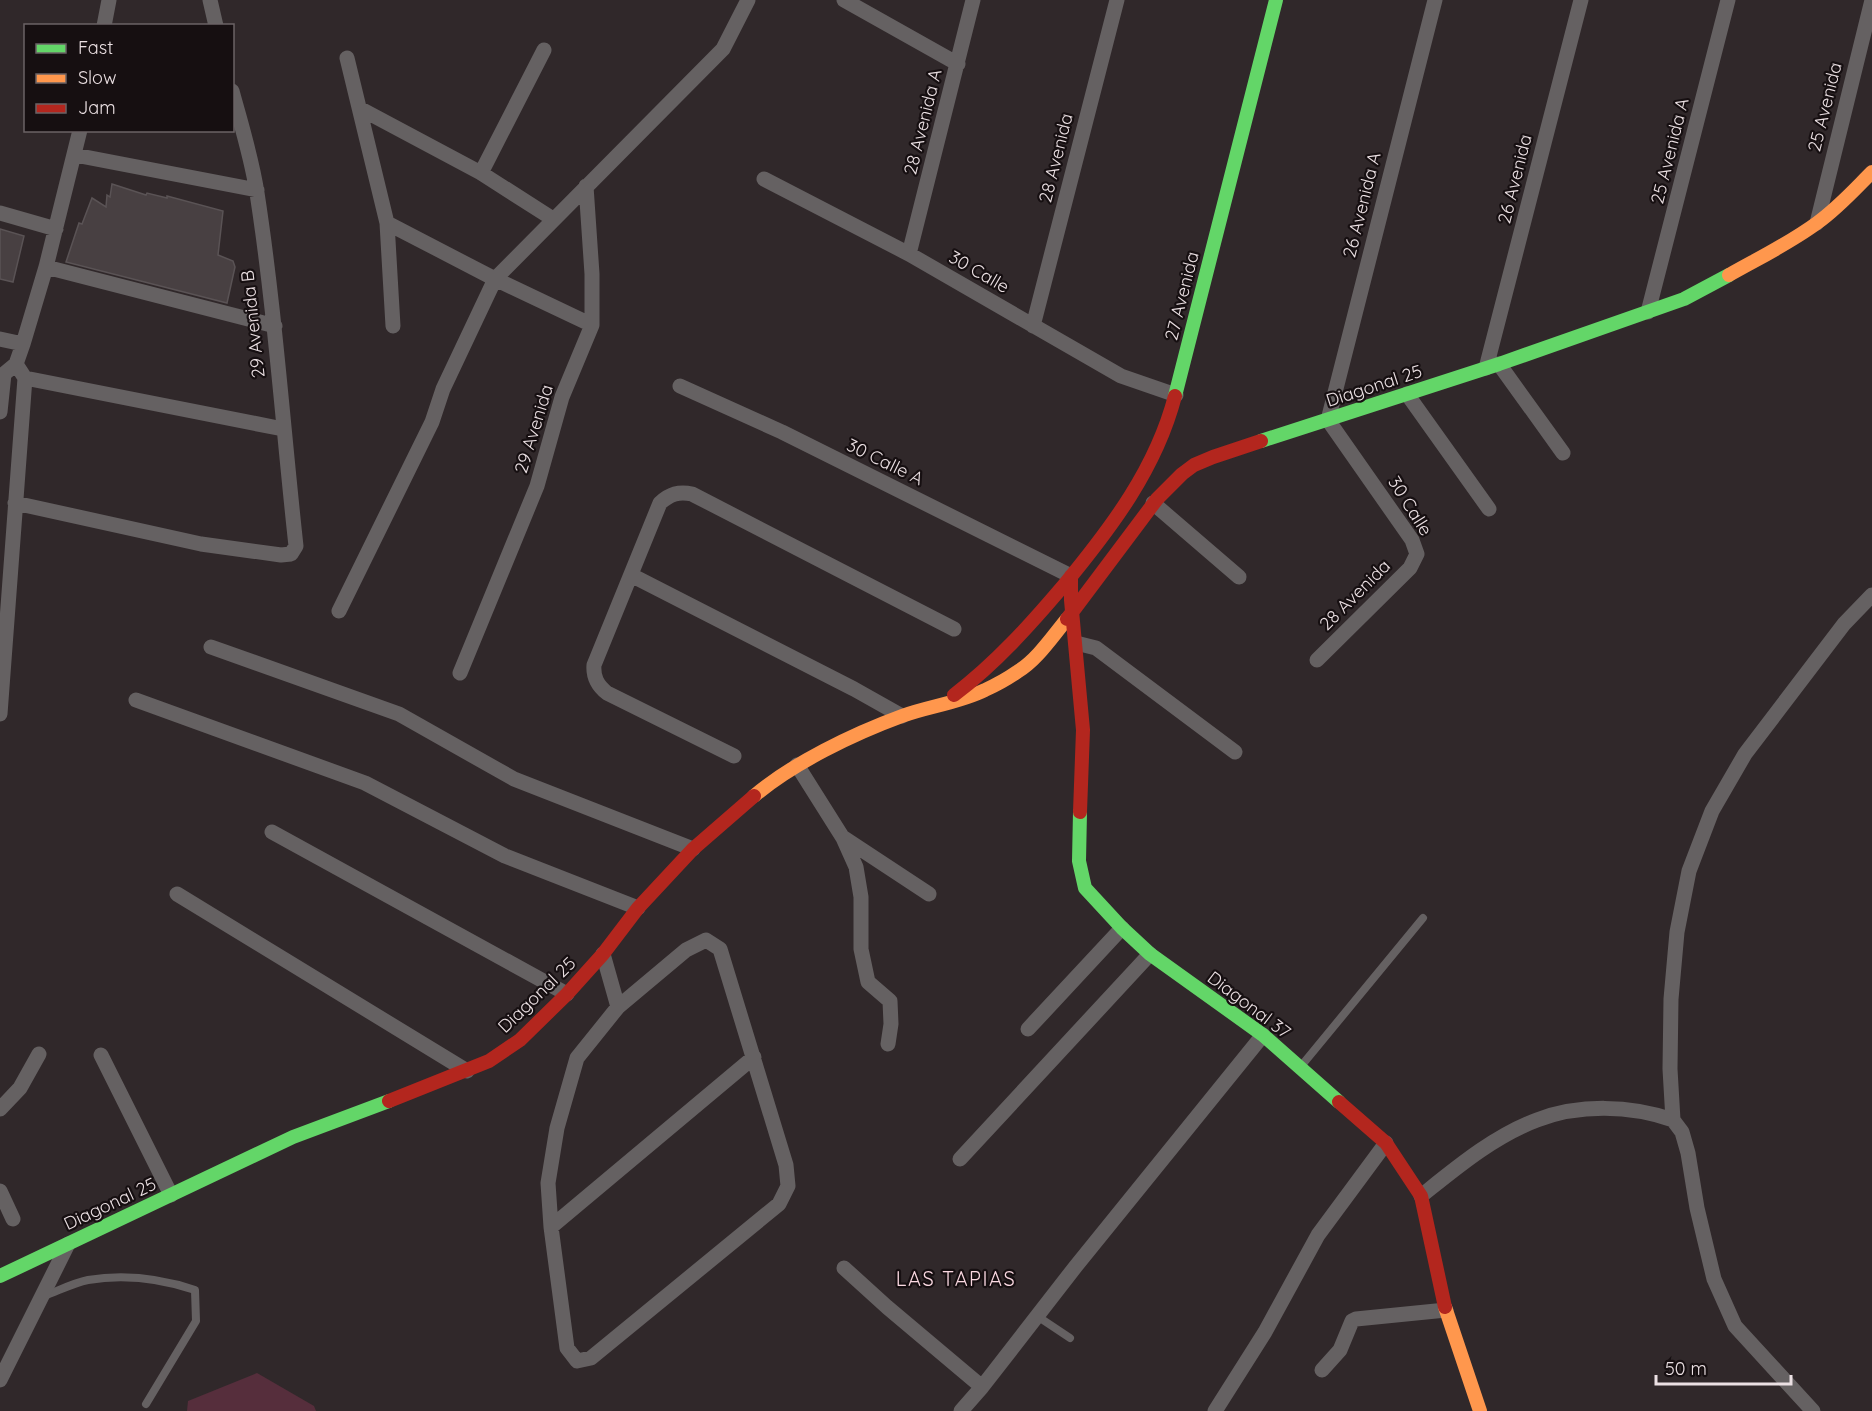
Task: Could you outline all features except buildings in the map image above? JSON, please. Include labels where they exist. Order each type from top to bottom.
[{"type":"main road","name":"27 Avenida","points":[[1071,576],[1110,530],[1141,482],[1169,464],[1164,434],[1176,395],[1276,0]]},
{"type":"main road","name":"Diagonal 25","points":[[0,1276],[293,1137],[467,1071],[489,1061],[520,1040],[567,994],[603,954],[638,908],[693,849],[768,784],[797,765],[902,716],[984,691],[1019,671],[1045,646],[1072,613],[1153,503],[1169,464],[1194,465],[1493,366],[1684,299],[1785,244],[1817,223],[1838,207],[1872,172]]},
{"type":"main road","name":"Diagonal 25","points":[[943,702],[988,669],[1008,650],[1071,576]]},
{"type":"main road","name":"Diagonal 37","points":[[1071,576],[1072,613],[1082,708],[1083,756],[1079,867],[1085,888],[1150,954],[1263,1035],[1386,1143],[1421,1196],[1446,1310],[1480,1411]]},
{"type":"street","points":[[104,24],[110,0]]},
{"type":"street","points":[[210,0],[216,24]]},
{"type":"street","points":[[339,611],[432,422],[443,389],[495,279],[723,49],[748,0]]},
{"type":"street","points":[[844,0],[958,64]]},
{"type":"street","name":"28 Avenida A","points":[[909,254],[973,0]]},
{"type":"street","name":"28 Avenida","points":[[1033,326],[1117,0]]},
{"type":"street","name":"26 Avenida A","points":[[1328,420],[1435,0]]},
{"type":"street","name":"26 Avenida","points":[[1493,366],[1581,0]]},
{"type":"street","name":"25 Avenida A","points":[[1648,312],[1728,0]]},
{"type":"street","name":"25 Avenida","points":[[1817,223],[1872,0]]},
{"type":"street","points":[[481,173],[544,50]]},
{"type":"street","points":[[347,58],[387,223],[393,326]]},
{"type":"street","name":"29 Avenida B","points":[[15,503],[201,544],[281,555],[291,554],[296,546],[274,326],[257,190],[234,99]]},
{"type":"street","points":[[361,109],[481,173],[553,219]]},
{"type":"street","points":[[0,412],[4,374],[16,364],[23,344],[46,267],[81,132]]},
{"type":"street","points":[[75,155],[257,190]]},
{"type":"street","name":"30 Calle","points":[[764,179],[909,254],[1121,376],[1176,395]]},
{"type":"street","name":"29 Avenida","points":[[460,673],[537,486],[562,397],[592,325],[592,274],[586,186]]},
{"type":"street","points":[[0,213],[56,229]]},
{"type":"street","points":[[387,223],[495,279],[592,325]]},
{"type":"street","points":[[46,267],[274,326]]},
{"type":"street","points":[[0,339],[23,344]]},
{"type":"street","points":[[0,714],[25,378],[16,364]]},
{"type":"street","points":[[1493,366],[1563,453]]},
{"type":"street","points":[[25,378],[283,429]]},
{"type":"street","name":"30 Calle A","points":[[680,386],[782,432],[1071,576]]},
{"type":"street","points":[[1407,394],[1489,509]]},
{"type":"street","name":"30 Calle","points":[[1328,420],[1412,540],[1417,554]]},
{"type":"street","points":[[734,756],[607,693],[597,683],[594,665],[660,503],[672,494],[692,494],[954,629]]},
{"type":"street","points":[[1153,503],[1239,577]]},
{"type":"street","name":"28 Avenida","points":[[1317,660],[1410,568],[1417,554]]},
{"type":"street","points":[[631,575],[902,716]]},
{"type":"street","points":[[1672,1120],[1670,1034],[1673,964],[1684,891],[1699,840],[1722,792],[1745,754],[1844,624],[1872,596]]},
{"type":"street","points":[[1076,643],[1096,648],[1235,752]]},
{"type":"street","points":[[211,647],[399,714],[514,779],[693,849]]},
{"type":"street","points":[[136,700],[365,783],[505,856],[638,908]]},
{"type":"street","points":[[797,765],[843,838],[856,867],[860,887],[861,949],[868,982],[890,1001],[891,1024],[888,1044]]},
{"type":"street","points":[[272,832],[567,994]]},
{"type":"street","points":[[843,838],[929,894]]},
{"type":"street","points":[[177,894],[467,1071]]},
{"type":"street","points":[[1028,1029],[1122,928]]},
{"type":"street","points":[[706,940],[720,949],[754,1057],[786,1165],[788,1186],[779,1204],[591,1358],[578,1361],[567,1348],[551,1227],[548,1183],[557,1128],[577,1058],[618,1007],[686,950],[706,940]]},
{"type":"street","points":[[603,954],[618,1007]]},
{"type":"street","points":[[960,1159],[1150,954]]},
{"type":"street","points":[[961,1411],[1263,1035]]},
{"type":"street","points":[[0,1109],[20,1088],[39,1054]]},
{"type":"street","points":[[100,1055],[171,1196]]},
{"type":"street","points":[[551,1227],[754,1057]]},
{"type":"street","points":[[1421,1196],[1500,1138],[1536,1120],[1572,1111],[1614,1108],[1650,1112],[1672,1120],[1682,1132],[1688,1154],[1697,1208],[1714,1279],[1736,1326],[1813,1411]]},
{"type":"street","points":[[1215,1411],[1265,1332],[1318,1234],[1386,1143]]},
{"type":"street","points":[[0,1191],[14,1219]]},
{"type":"street","points":[[0,1380],[68,1244]]},
{"type":"street","points":[[844,1268],[886,1307],[982,1387]]},
{"type":"street","points":[[1322,1370],[1340,1350],[1352,1321],[1356,1319],[1446,1310]]},
{"type":"lane","points":[[1300,1068],[1423,918]]},
{"type":"lane","points":[[42,1297],[87,1280],[126,1277],[176,1284],[195,1290],[196,1321],[146,1404]]},
{"type":"lane","points":[[1037,1316],[1070,1338]]},
{"type":"shaded area","points":[[257,1373],[314,1406],[316,1411],[187,1411],[188,1401]]},
{"type":"traffic: fast","points":[[1175,396],[1276,0]]},
{"type":"traffic: fast","points":[[1261,441],[1499,364],[1684,299],[1729,275]]},
{"type":"traffic: fast","points":[[1080,812],[1079,861],[1085,888],[1150,954],[1263,1035],[1339,1102]]},
{"type":"traffic: fast","points":[[0,1276],[293,1137],[389,1101]]},
{"type":"traffic: slow","points":[[1729,275],[1785,244],[1817,223],[1872,172]]},
{"type":"traffic: slow","points":[[754,796],[805,761],[864,731],[902,716],[975,694],[1001,682],[1031,661],[1067,619]]},
{"type":"traffic: slow","points":[[1445,1307],[1480,1411]]},
{"type":"traffic: jam","points":[[954,695],[998,657],[1025,629],[1098,542],[1144,473],[1167,423],[1175,396]]},
{"type":"traffic: jam","points":[[1067,619],[1157,499],[1182,474],[1194,465],[1213,457],[1261,441]]},
{"type":"traffic: jam","points":[[1071,576],[1071,600],[1083,730],[1080,812]]},
{"type":"traffic: jam","points":[[389,1101],[489,1061],[520,1040],[567,994],[603,954],[638,908],[693,849],[754,796]]},
{"type":"traffic: jam","points":[[1339,1102],[1386,1143],[1421,1196],[1445,1307]]},
{"type":"district","name":"LAS TAPIAS","points":[[956,1279]]}]
